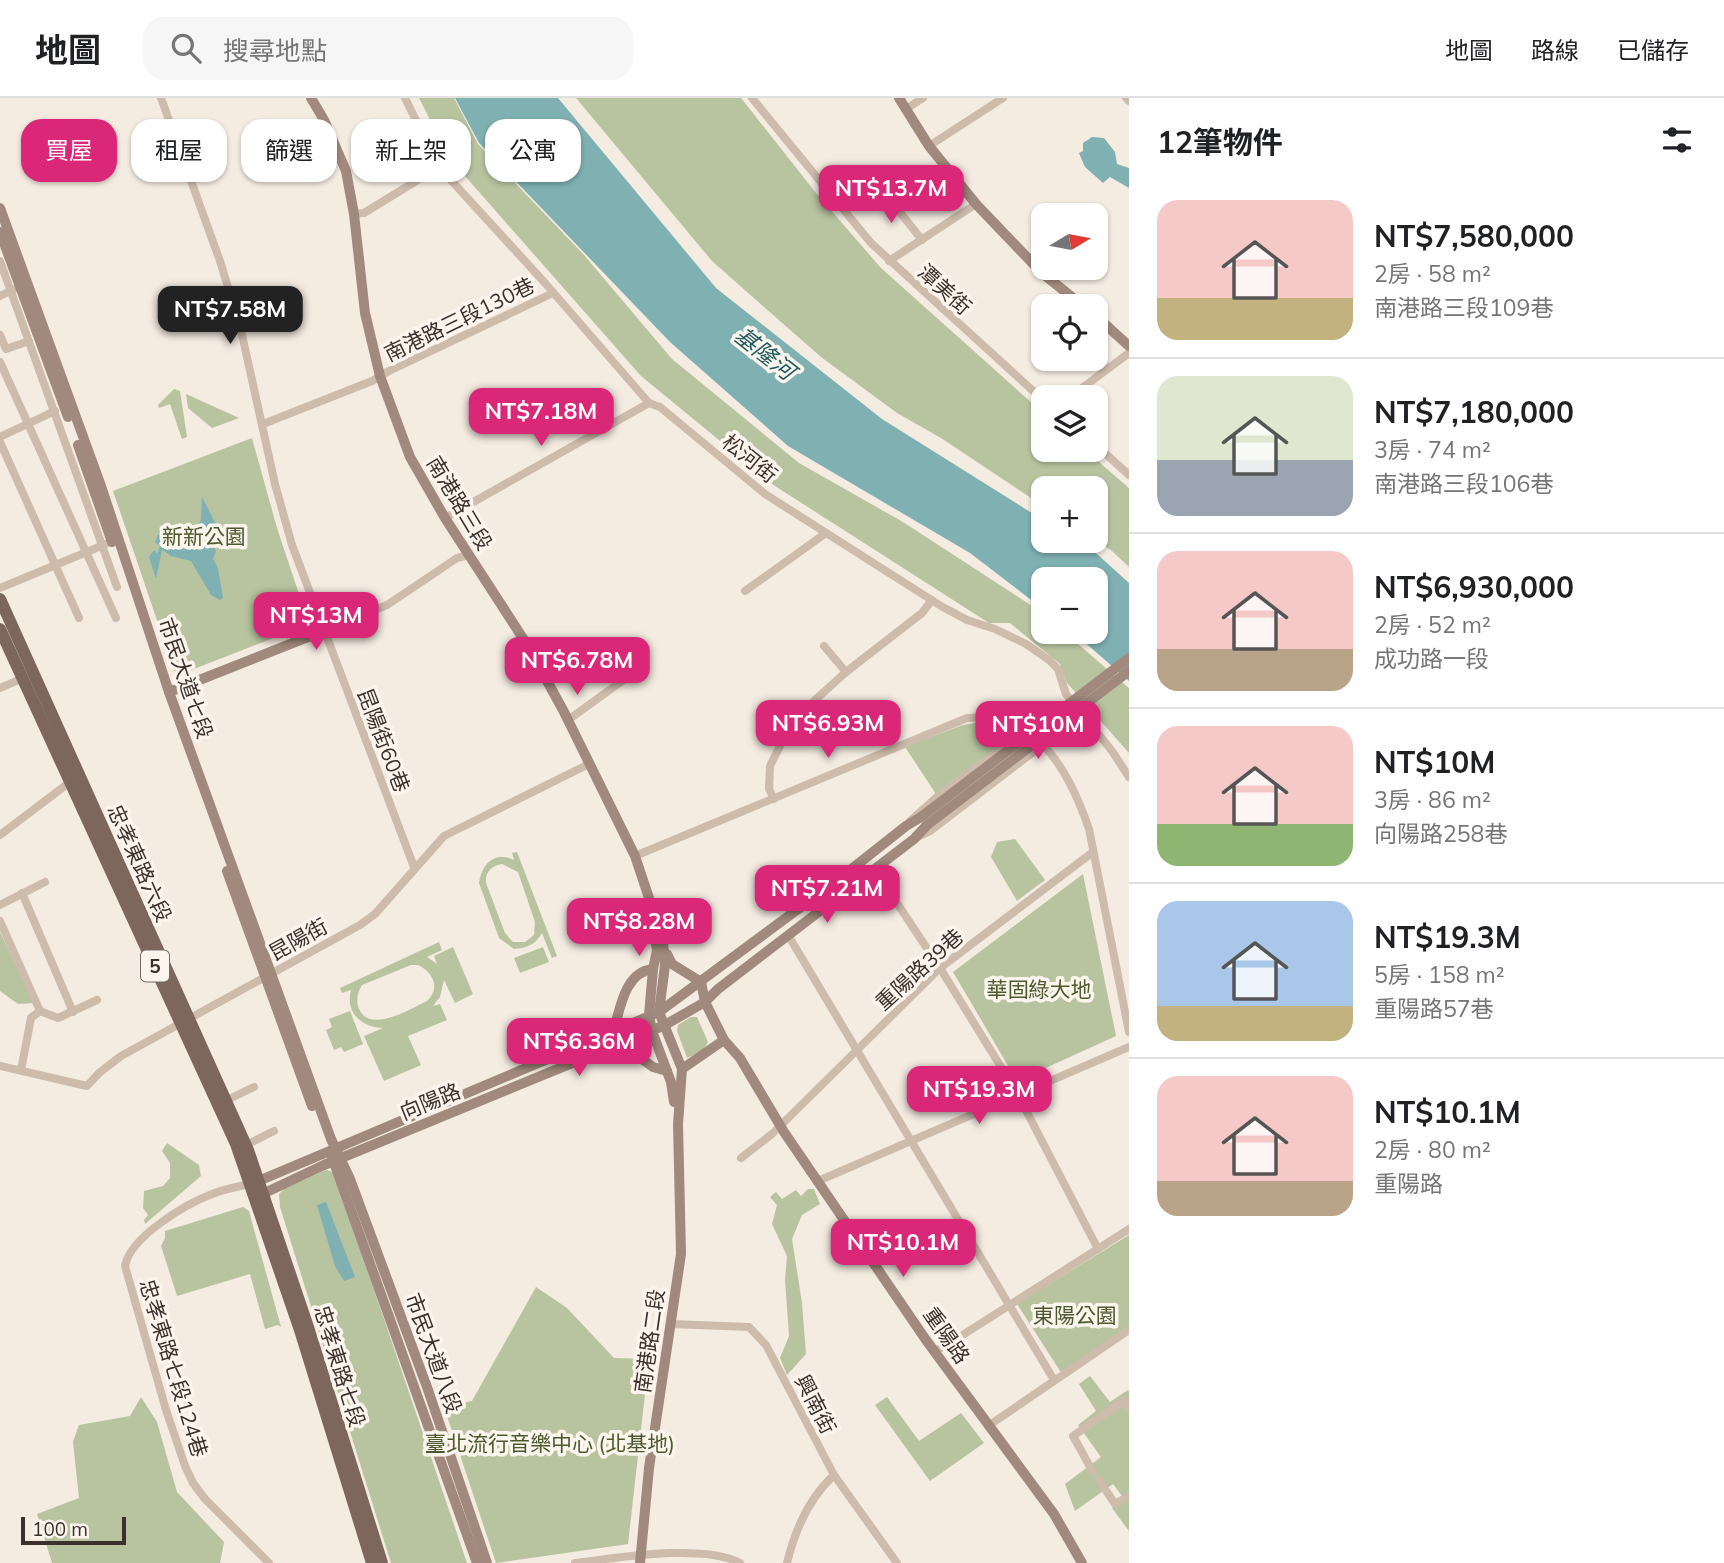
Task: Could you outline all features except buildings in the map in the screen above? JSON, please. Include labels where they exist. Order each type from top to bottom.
[{"type":"main road","name":"南港路三段","points":[[311,98],[324,120],[346,171],[354,214],[365,313],[380,376],[410,457],[445,518],[526,643],[568,720],[635,856],[650,901]]},
{"type":"main road","points":[[899,98],[929,146],[976,204],[1042,273],[1068,294]]},
{"type":"main road","name":"市民大道七段","points":[[0,208],[102,486],[111,542],[169,692],[268,976]]},
{"type":"main road","name":"市民大道七段","points":[[0,232],[16,289],[65,407],[111,542],[334,1155]]},
{"type":"main road","points":[[1108,327],[1129,345]]},
{"type":"main road","name":"忠孝東路六段","points":[[0,599],[257,1189]]},
{"type":"main road","name":"忠孝東路六段","points":[[0,629],[137,932],[215,1071],[225,1101],[246,1145],[257,1189]]},
{"type":"main road","points":[[169,692],[323,631]]},
{"type":"main road","points":[[924,821],[1129,658]]},
{"type":"main road","points":[[924,821],[1129,671]]},
{"type":"main road","name":"向陽路","points":[[257,1189],[654,1014],[701,982],[906,826],[924,821]]},
{"type":"main road","name":"向陽路","points":[[334,1155],[665,1026],[705,1002],[718,989],[875,870],[914,839],[924,821]]},
{"type":"main road","name":"南港路二段","points":[[650,901],[661,922],[665,965],[652,1031],[671,1082],[678,1124]]},
{"type":"main road","name":"南港路二段","points":[[640,1559],[649,1468],[681,1254],[678,1124],[682,1069],[665,1026],[654,1014],[653,970],[657,950],[650,901]]},
{"type":"main road","points":[[664,949],[672,964],[701,982]]},
{"type":"main road","points":[[613,1032],[630,982],[643,970],[653,970]]},
{"type":"main road","name":"重陽路","points":[[701,982],[705,1002],[724,1040],[740,1058],[780,1125],[934,1351],[1054,1514],[1082,1563]]},
{"type":"main road","points":[[682,1069],[724,1040]]},
{"type":"main road","points":[[621,1044],[653,1067],[667,1072]]},
{"type":"main road","name":"市民大道八段","points":[[334,1155],[477,1563]]},
{"type":"main road","name":"市民大道八段","points":[[334,1155],[350,1179],[427,1387],[487,1563]]},
{"type":"main road","name":"忠孝東路七段","points":[[257,1189],[372,1563]]},
{"type":"main road","name":"忠孝東路七段","points":[[257,1189],[382,1563]]},
{"type":"street","name":"昆陽街60巷","points":[[161,98],[220,261],[241,330],[275,484],[292,545],[414,867]]},
{"type":"street","name":"松河街","points":[[405,98],[415,119]]},
{"type":"street","name":"潭美街","points":[[752,98],[870,243],[1031,389]]},
{"type":"street","points":[[906,109],[923,98]]},
{"type":"street","points":[[929,146],[1003,98]]},
{"type":"street","points":[[354,214],[364,213],[415,182]]},
{"type":"street","name":"松河街","points":[[453,182],[649,403],[660,407],[765,494],[941,606],[967,620],[1027,644],[1049,660],[1058,669],[1066,694],[1129,777]]},
{"type":"street","points":[[884,192],[922,240]]},
{"type":"street","points":[[889,261],[976,204]]},
{"type":"street","points":[[0,261],[16,289],[29,341],[53,412],[111,542],[117,587]]},
{"type":"street","points":[[0,296],[16,289]]},
{"type":"street","name":"南港路三段130巷","points":[[263,424],[372,382],[553,293]]},
{"type":"street","points":[[0,335],[6,349],[29,341]]},
{"type":"street","points":[[1086,385],[1129,353]]},
{"type":"street","points":[[0,362],[116,618]]},
{"type":"street","points":[[445,518],[649,403]]},
{"type":"street","points":[[65,407],[0,439],[79,618]]},
{"type":"street","points":[[1108,456],[1129,475]]},
{"type":"street","points":[[745,591],[826,533]]},
{"type":"street","points":[[0,588],[111,542]]},
{"type":"street","points":[[323,631],[387,605],[457,558],[469,555]]},
{"type":"street","points":[[774,799],[769,789],[770,766],[793,720],[846,672],[922,613],[932,600]]},
{"type":"street","points":[[824,646],[846,672]]},
{"type":"street","points":[[568,720],[640,668]]},
{"type":"street","points":[[0,688],[23,678]]},
{"type":"street","points":[[914,839],[930,831],[1083,714]]},
{"type":"street","points":[[635,856],[967,718],[984,716],[1003,720],[1022,727],[1043,745],[1069,779],[1074,790],[1088,829],[1129,1032]]},
{"type":"street","points":[[906,826],[926,805],[1017,737],[1022,727]]},
{"type":"street","name":"昆陽街","points":[[0,1066],[87,1086],[121,1056],[375,914],[430,848],[451,831],[589,764]]},
{"type":"street","points":[[0,835],[70,782]]},
{"type":"street","name":"重陽路39巷","points":[[741,1158],[780,1125],[940,968],[1093,852]]},
{"type":"street","points":[[875,870],[940,968],[1017,1093],[1098,1249]]},
{"type":"street","points":[[0,905],[45,882]]},
{"type":"street","points":[[22,893],[73,1012]]},
{"type":"street","points":[[0,921],[40,1011],[58,1018],[97,1000]]},
{"type":"street","points":[[788,936],[1054,1380]]},
{"type":"street","points":[[21,1070],[31,1018],[40,1011]]},
{"type":"street","points":[[818,1181],[1129,1046]]},
{"type":"street","points":[[225,1101],[254,1087]]},
{"type":"street","points":[[246,1145],[274,1131]]},
{"type":"street","name":"忠孝東路七段124巷","points":[[257,1189],[225,1190],[194,1202],[162,1222],[132,1249],[125,1266],[150,1357],[193,1483],[205,1499],[269,1563]]},
{"type":"street","points":[[934,1351],[1129,1229]]},
{"type":"street","name":"興南街","points":[[671,1324],[749,1327],[758,1335],[773,1357],[834,1475],[897,1563]]},
{"type":"street","points":[[988,1426],[1129,1331]]},
{"type":"street","points":[[1093,1472],[1073,1436],[1125,1400],[1129,1408]]},
{"type":"street","points":[[787,1563],[806,1510],[820,1489],[834,1475]]},
{"type":"street","points":[[1099,1480],[1115,1504],[1129,1496]]},
{"type":"street","points":[[575,1563],[707,1553],[725,1556],[740,1563]]},
{"type":"green space","points":[[419,98],[454,98],[465,119],[430,119]]},
{"type":"green space","points":[[576,98],[741,98],[816,193],[881,268],[1031,402],[1031,462],[1099,462],[1129,488],[1129,567],[1108,548],[1108,476],[1031,476],[1031,498],[941,438],[897,413],[821,357],[712,261]]},
{"type":"green space","points":[[471,131],[485,151],[485,182],[514,182],[584,255],[672,359],[799,463],[903,522],[1029,604],[1031,640],[1010,623],[989,623],[775,486],[641,376],[470,182]]},
{"type":"green space","points":[[174,389],[180,391],[187,437],[182,439],[170,404],[159,408],[158,405]]},
{"type":"green space","points":[[186,394],[239,418],[212,428],[188,408]]},
{"type":"green space","name":"新新公園","points":[[252,438],[277,528],[309,624],[176,676],[113,491]]},
{"type":"green space","points":[[1036,644],[1078,644],[1129,688],[1129,753],[1067,683],[1060,664]]},
{"type":"green space","points":[[987,721],[1010,725],[1019,734],[936,794],[905,747],[963,725]]},
{"type":"green space","points":[[1015,839],[1045,880],[1017,901],[991,857],[997,842]]},
{"type":"green space","points":[[517,852],[557,956],[552,958],[542,933],[534,943],[514,949],[499,938],[479,883],[483,870],[490,861],[501,857],[514,860],[512,853]],"holes":[[[502,864],[518,872],[535,922],[534,935],[525,942],[513,942],[505,933],[486,883],[488,873],[498,865]]]},
{"type":"green space","name":"華固綠大地","points":[[1083,874],[1116,1036],[1017,1081],[953,972]]},
{"type":"green space","points":[[0,932],[34,1003],[18,1004],[0,991]]},
{"type":"green space","points":[[439,942],[442,950],[427,957],[437,964],[434,956],[453,947],[473,994],[455,1003],[444,980],[440,997],[433,1006],[440,1004],[447,1020],[408,1036],[421,1065],[384,1081],[364,1036],[383,1028],[362,1022],[350,1006],[351,990],[342,993],[340,988]],"holes":[[[411,965],[418,965],[428,972],[433,981],[434,991],[427,1001],[390,1018],[379,1020],[363,1015],[357,1001],[362,985]]]},
{"type":"green space","points":[[543,947],[549,962],[520,973],[514,958]]},
{"type":"green space","points":[[350,1011],[363,1044],[344,1052],[341,1047],[334,1050],[326,1030],[332,1027],[329,1019]]},
{"type":"green space","points":[[691,1017],[697,1017],[708,1042],[703,1051],[687,1058],[677,1031],[678,1025]]},
{"type":"green space","points":[[167,1143],[199,1165],[201,1176],[145,1224],[144,1220],[148,1215],[143,1208],[144,1191],[163,1186],[170,1178],[170,1163],[162,1151]]},
{"type":"green space","points":[[326,1170],[334,1172],[467,1563],[391,1563],[280,1207],[279,1194],[284,1189]]},
{"type":"green space","points":[[808,1189],[814,1189],[820,1204],[802,1215],[792,1239],[802,1303],[806,1354],[787,1375],[780,1358],[789,1336],[785,1280],[787,1256],[772,1224],[777,1205],[770,1197],[776,1192],[782,1199],[796,1190],[801,1196]]},
{"type":"green space","points":[[243,1207],[249,1211],[281,1327],[278,1325],[265,1329],[250,1274],[177,1296],[161,1246],[165,1231]]},
{"type":"green space","name":"東陽公園","points":[[1129,1235],[1129,1326],[1062,1374],[1017,1304]]},
{"type":"green space","name":"臺北流行音樂中心 (北基地)","points":[[536,1287],[567,1308],[614,1358],[649,1359],[628,1544],[496,1563],[444,1407],[472,1401]]},
{"type":"green space","points":[[1090,1376],[1110,1402],[1129,1391],[1129,1531],[1112,1508],[1125,1500],[1113,1484],[1075,1511],[1065,1484],[1101,1457],[1078,1425],[1096,1411],[1079,1384]]},
{"type":"green space","points":[[141,1397],[157,1422],[177,1492],[224,1542],[220,1563],[52,1563],[37,1514],[79,1498],[73,1442],[79,1425],[130,1416]]},
{"type":"green space","points":[[887,1397],[919,1441],[961,1413],[984,1443],[930,1481],[875,1405]]},
{"type":"water","name":"基隆河","points":[[455,98],[558,98],[575,119],[485,119],[485,149],[471,128],[471,119],[466,119]]},
{"type":"water","name":"基隆河","points":[[581,126],[716,288],[882,419],[1031,512],[1031,553],[1095,553],[1129,583],[1129,681],[1087,644],[1108,644],[1108,567],[1031,567],[1031,600],[970,553],[788,446],[670,342],[516,182],[581,182]]},
{"type":"water","points":[[1092,137],[1104,138],[1115,152],[1117,164],[1129,168],[1129,188],[1110,177],[1103,183],[1085,167],[1079,153],[1083,151],[1083,143]]},
{"type":"water","points":[[202,497],[219,530],[213,544],[216,552],[213,559],[218,568],[223,598],[220,600],[211,595],[191,561],[171,556],[162,550],[156,579],[149,557],[154,550],[157,554],[160,546],[155,542],[161,528],[174,545],[181,549],[189,546],[201,520]]},
{"type":"water","points":[[326,1202],[355,1277],[344,1281],[335,1266],[317,1205]]}]
